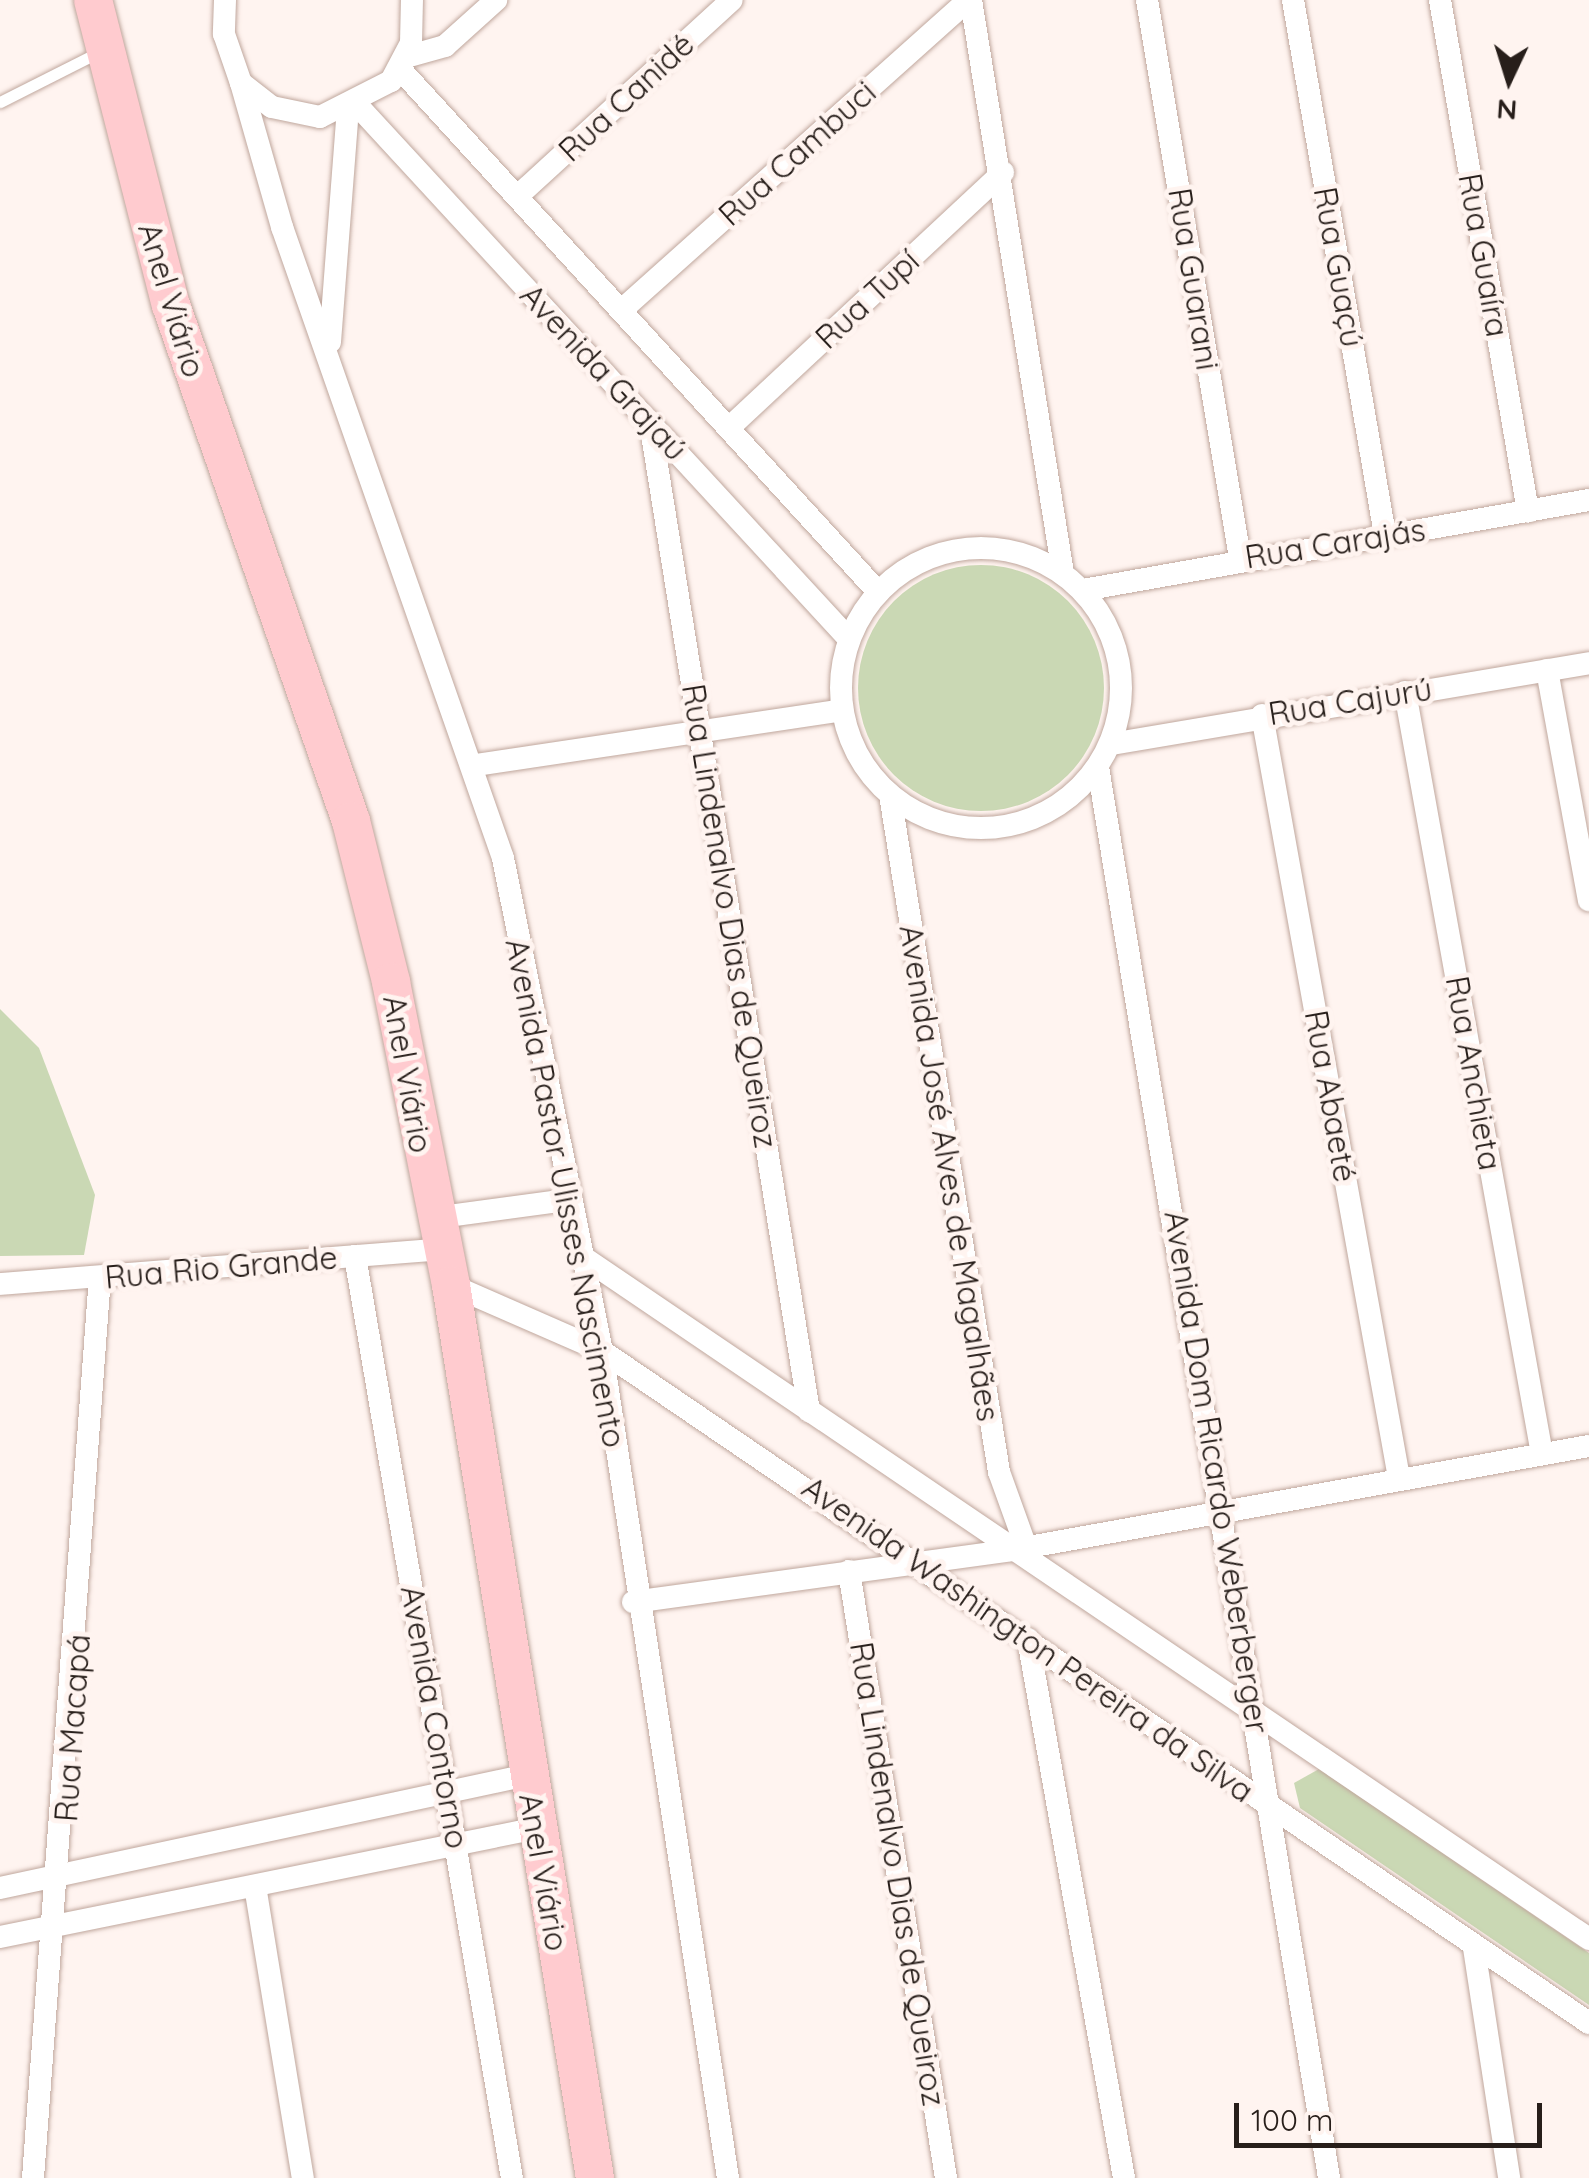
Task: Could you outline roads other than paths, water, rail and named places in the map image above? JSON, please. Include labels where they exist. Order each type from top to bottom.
[{"type":"main road","name":"Anel Viário","points":[[93,0],[100,51],[171,305],[351,821],[442,1251],[595,2178]]},
{"type":"street","name":"Avenida Pastor Ulisses Nascimento","points":[[225,0],[224,34],[476,765],[602,1351],[633,1602],[728,2178]]},
{"type":"street","points":[[403,63],[412,0]]},
{"type":"street","points":[[242,83],[286,114],[353,107],[403,63],[445,46],[496,0]]},
{"type":"street","name":"Rua Canidé","points":[[520,194],[732,0]]},
{"type":"street","points":[[969,0],[1003,172],[1063,574]]},
{"type":"street","name":"Rua Cambuci","points":[[625,307],[969,0]]},
{"type":"street","name":"Rua Guarani","points":[[1147,0],[1240,558]]},
{"type":"street","name":"Rua Guaçú","points":[[1293,0],[1385,535]]},
{"type":"street","name":"Rua Guaíra","points":[[1440,0],[1528,510]]},
{"type":"street","name":"Avenida Grajaú","points":[[403,63],[878,592]]},
{"type":"street","points":[[330,350],[353,107]]},
{"type":"street","name":"Avenida Grajaú","points":[[353,107],[849,638]]},
{"type":"street","name":"Rua Tupí","points":[[732,426],[1003,172]]},
{"type":"street","name":"Rua Lindenalvo Dias de Queiroz","points":[[650,422],[809,1410]]},
{"type":"street","name":"Rua Carajás","points":[[1083,590],[1240,558],[1589,500]]},
{"type":"street","points":[[967,548],[1018,552],[1063,574],[1083,590],[1121,667],[1111,744],[1098,767],[1072,796],[1000,827],[962,827],[890,795],[851,742],[842,710],[849,638],[878,592],[918,562],[967,548]]},
{"type":"street","name":"Rua Cajurú","points":[[1111,744],[1262,715],[1589,663]]},
{"type":"street","points":[[1547,670],[1589,900]]},
{"type":"street","name":"Rua Anchieta","points":[[1406,692],[1542,1454]]},
{"type":"street","points":[[476,765],[700,727],[842,710]]},
{"type":"street","name":"Rua Abaeté","points":[[1262,715],[1399,1478]]},
{"type":"street","name":"Avenida Dom Ricardo Weberberger","points":[[1098,767],[1226,1507],[1329,2178]]},
{"type":"street","name":"Avenida José Alves de Magalhães","points":[[890,795],[999,1472],[1019,1548]]},
{"type":"street","name":"Rua Rio Grande","points":[[0,1284],[442,1251],[568,1200]]},
{"type":"street","name":"Avenida Washington Pereira da Silva","points":[[442,1251],[602,1351],[1589,2023]]},
{"type":"street","name":"Avenida Washington Pereira da Silva","points":[[580,1254],[1019,1548],[1589,1939]]},
{"type":"street","name":"Avenida Contorno","points":[[355,1256],[512,2178]]},
{"type":"street","name":"Rua Macapá","points":[[33,2178],[62,1876],[100,1277]]},
{"type":"street","points":[[633,1602],[916,1565],[1226,1507],[1589,1446]]},
{"type":"street","name":"Rua Lindenalvo Dias de Queiroz","points":[[849,1571],[946,2178]]},
{"type":"street","points":[[1028,1639],[1124,2178]]},
{"type":"street","points":[[0,1888],[527,1775]]},
{"type":"street","points":[[0,1937],[537,1828]]},
{"type":"street","points":[[255,1886],[302,2178]]},
{"type":"street","points":[[1474,1948],[1509,2178]]},
{"type":"lane","points":[[0,102],[100,51]]}]
